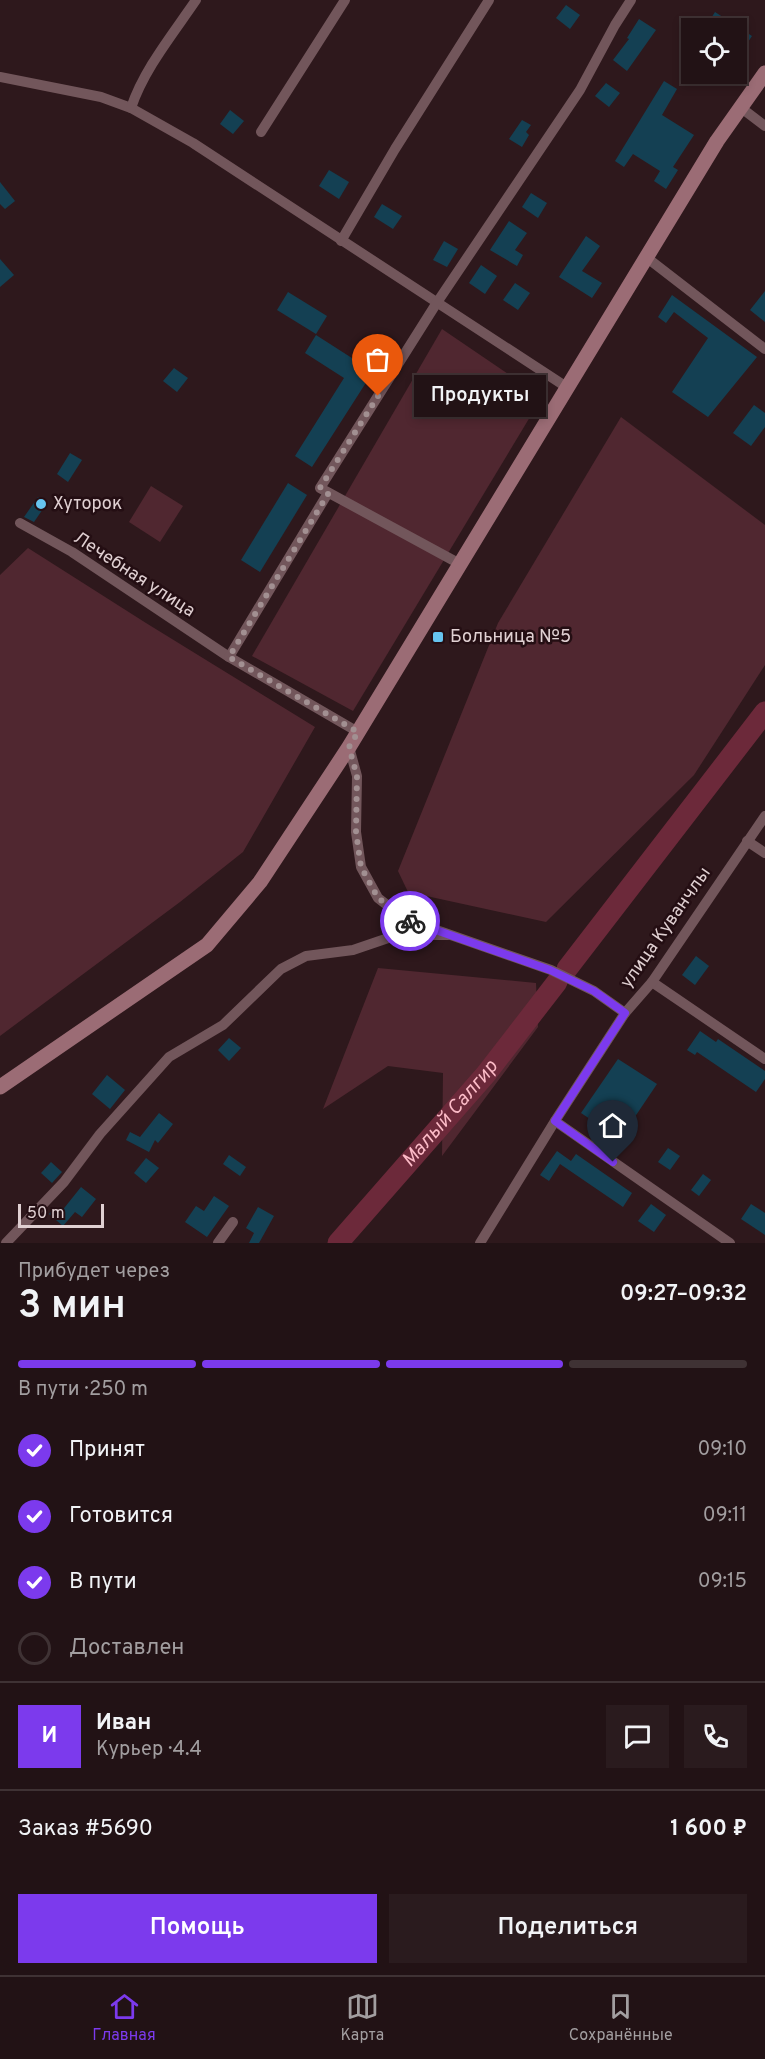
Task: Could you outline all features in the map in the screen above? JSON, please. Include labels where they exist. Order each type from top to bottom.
[{"type":"main road","points":[[0,1087],[207,945],[260,882],[349,747],[717,141],[765,73]]},
{"type":"street","points":[[131,108],[135,95],[148,72],[195,0]]},
{"type":"street","points":[[261,132],[345,0]]},
{"type":"street","points":[[341,241],[489,0]]},
{"type":"street","points":[[229,657],[324,491],[436,304],[580,90],[631,0]]},
{"type":"street","points":[[0,77],[100,96],[131,108],[193,143],[436,304],[568,388]]},
{"type":"street","points":[[740,107],[765,126]]},
{"type":"street","points":[[646,257],[765,349]]},
{"type":"street","points":[[324,491],[460,564]]},
{"type":"street","name":"Лечебная улица","points":[[20,523],[72,552],[229,657],[358,732]]},
{"type":"street","points":[[349,747],[357,776],[356,832],[361,867],[378,898],[405,919],[550,970],[594,991],[625,1013]]},
{"type":"street","name":"улица Куванчлы","points":[[480,1243],[625,1013],[652,981],[765,816]]},
{"type":"street","points":[[747,841],[765,853]]},
{"type":"street","points":[[6,1243],[64,1182],[100,1134],[170,1057],[223,1025],[281,969],[306,956],[353,950],[397,935],[448,935]]},
{"type":"street","points":[[652,981],[765,1059]]},
{"type":"street","points":[[555,1121],[730,1243]]},
{"type":"street","points":[[218,1243],[233,1222]]},
{"type":"shaded area","points":[[442,329],[542,397],[353,711],[252,656]]},
{"type":"shaded area","points":[[621,417],[765,525],[765,665],[694,775],[546,922],[408,892],[398,871],[498,623]]},
{"type":"shaded area","points":[[151,486],[183,506],[160,542],[129,522]]},
{"type":"shaded area","points":[[28,548],[315,727],[243,852],[180,902],[0,1036],[0,575]]},
{"type":"shaded area","points":[[378,968],[536,983],[538,1027],[442,1156],[443,1073],[388,1066],[323,1109]]},
{"type":"building","points":[[566,5],[580,15],[570,29],[556,18]]},
{"type":"building","points":[[715,12],[724,18],[711,18]]},
{"type":"building","points":[[639,19],[656,30],[627,71],[613,60],[629,39],[627,38]]},
{"type":"building","points":[[747,33],[752,36],[747,44]]},
{"type":"building","points":[[664,81],[677,89],[662,115],[694,135],[673,167],[678,170],[666,189],[654,181],[660,171],[633,154],[624,167],[615,161]]},
{"type":"building","points":[[606,83],[620,93],[609,107],[595,96]]},
{"type":"building","points":[[230,110],[244,121],[233,134],[220,124]]},
{"type":"building","points":[[522,120],[531,125],[526,132],[529,135],[522,147],[509,139]]},
{"type":"building","points":[[329,170],[349,182],[339,199],[319,186]]},
{"type":"building","points":[[0,182],[15,201],[5,209],[0,204]]},
{"type":"building","points":[[531,193],[547,203],[538,218],[522,207]]},
{"type":"building","points":[[382,204],[402,216],[393,229],[374,217]]},
{"type":"building","points":[[509,221],[527,233],[515,250],[523,255],[517,266],[490,250]]},
{"type":"building","points":[[586,236],[600,246],[582,271],[602,283],[592,298],[559,277]]},
{"type":"building","points":[[444,241],[458,249],[447,267],[433,260]]},
{"type":"building","points":[[0,259],[14,275],[0,287]]},
{"type":"building","points":[[481,265],[497,276],[485,294],[469,283]]},
{"type":"building","points":[[515,283],[530,293],[518,310],[503,300]]},
{"type":"building","points":[[765,291],[765,322],[750,310]]},
{"type":"building","points":[[288,292],[327,316],[316,334],[277,310]]},
{"type":"building","points":[[672,295],[757,357],[708,417],[672,392],[708,338],[674,312],[666,323],[658,317]]},
{"type":"building","points":[[316,335],[355,360],[358,356],[376,367],[312,467],[295,456],[344,378],[305,353]]},
{"type":"building","points":[[174,368],[188,378],[177,392],[163,381]]},
{"type":"building","points":[[754,405],[765,413],[765,427],[751,446],[733,433]]},
{"type":"building","points":[[70,453],[82,460],[68,482],[57,474]]},
{"type":"building","points":[[288,483],[307,495],[260,572],[241,560]]},
{"type":"building","points":[[38,497],[47,503],[34,522],[24,517]]},
{"type":"building","points":[[696,956],[709,966],[695,985],[682,975]]},
{"type":"building","points":[[700,1031],[716,1042],[718,1039],[765,1071],[765,1079],[756,1092],[697,1052],[695,1055],[687,1050]]},
{"type":"building","points":[[229,1038],[241,1048],[229,1061],[218,1050]]},
{"type":"building","points":[[618,1059],[657,1084],[620,1139],[581,1113]]},
{"type":"building","points":[[107,1075],[125,1090],[110,1109],[92,1094]]},
{"type":"building","points":[[159,1113],[173,1124],[158,1143],[155,1140],[149,1152],[126,1140],[130,1132],[140,1137]]},
{"type":"building","points":[[668,1148],[680,1156],[670,1170],[658,1162]]},
{"type":"building","points":[[557,1151],[571,1161],[576,1154],[632,1193],[623,1207],[560,1164],[549,1181],[540,1175]]},
{"type":"building","points":[[229,1155],[246,1167],[240,1176],[223,1164]]},
{"type":"building","points":[[146,1158],[159,1168],[146,1183],[134,1173]]},
{"type":"building","points":[[51,1162],[62,1172],[52,1183],[41,1173]]},
{"type":"building","points":[[703,1174],[711,1180],[699,1196],[691,1190]]},
{"type":"building","points":[[81,1187],[96,1199],[82,1217],[75,1212],[63,1226],[49,1214],[55,1207],[61,1212]]},
{"type":"building","points":[[214,1196],[229,1206],[207,1237],[185,1222],[196,1206],[204,1211]]},
{"type":"building","points":[[651,1204],[666,1215],[654,1232],[638,1221]]},
{"type":"building","points":[[751,1204],[765,1213],[765,1235],[741,1219]]},
{"type":"building","points":[[258,1207],[274,1216],[259,1243],[249,1243],[254,1233],[246,1228]]},
{"type":"waterway","name":"Малый Салгир","points":[[567,969],[765,712]]},
{"type":"waterway","name":"Малый Салгир","points":[[338,1243],[486,1074],[557,982]]},
{"type":"way so far","points":[[378,396],[320,488],[328,494],[229,657],[358,732],[349,747],[357,776],[356,832],[361,867],[378,898],[410,921]]},
{"type":"place","name":"Продукты","points":[[378,396]]},
{"type":"place","name":"Хуторок","points":[[41,504]]},
{"type":"place","name":"Больница №5","points":[[438,637]]},
{"type":"route","points":[[410,921],[550,970],[594,991],[625,1013],[555,1121],[613,1162]]}]
